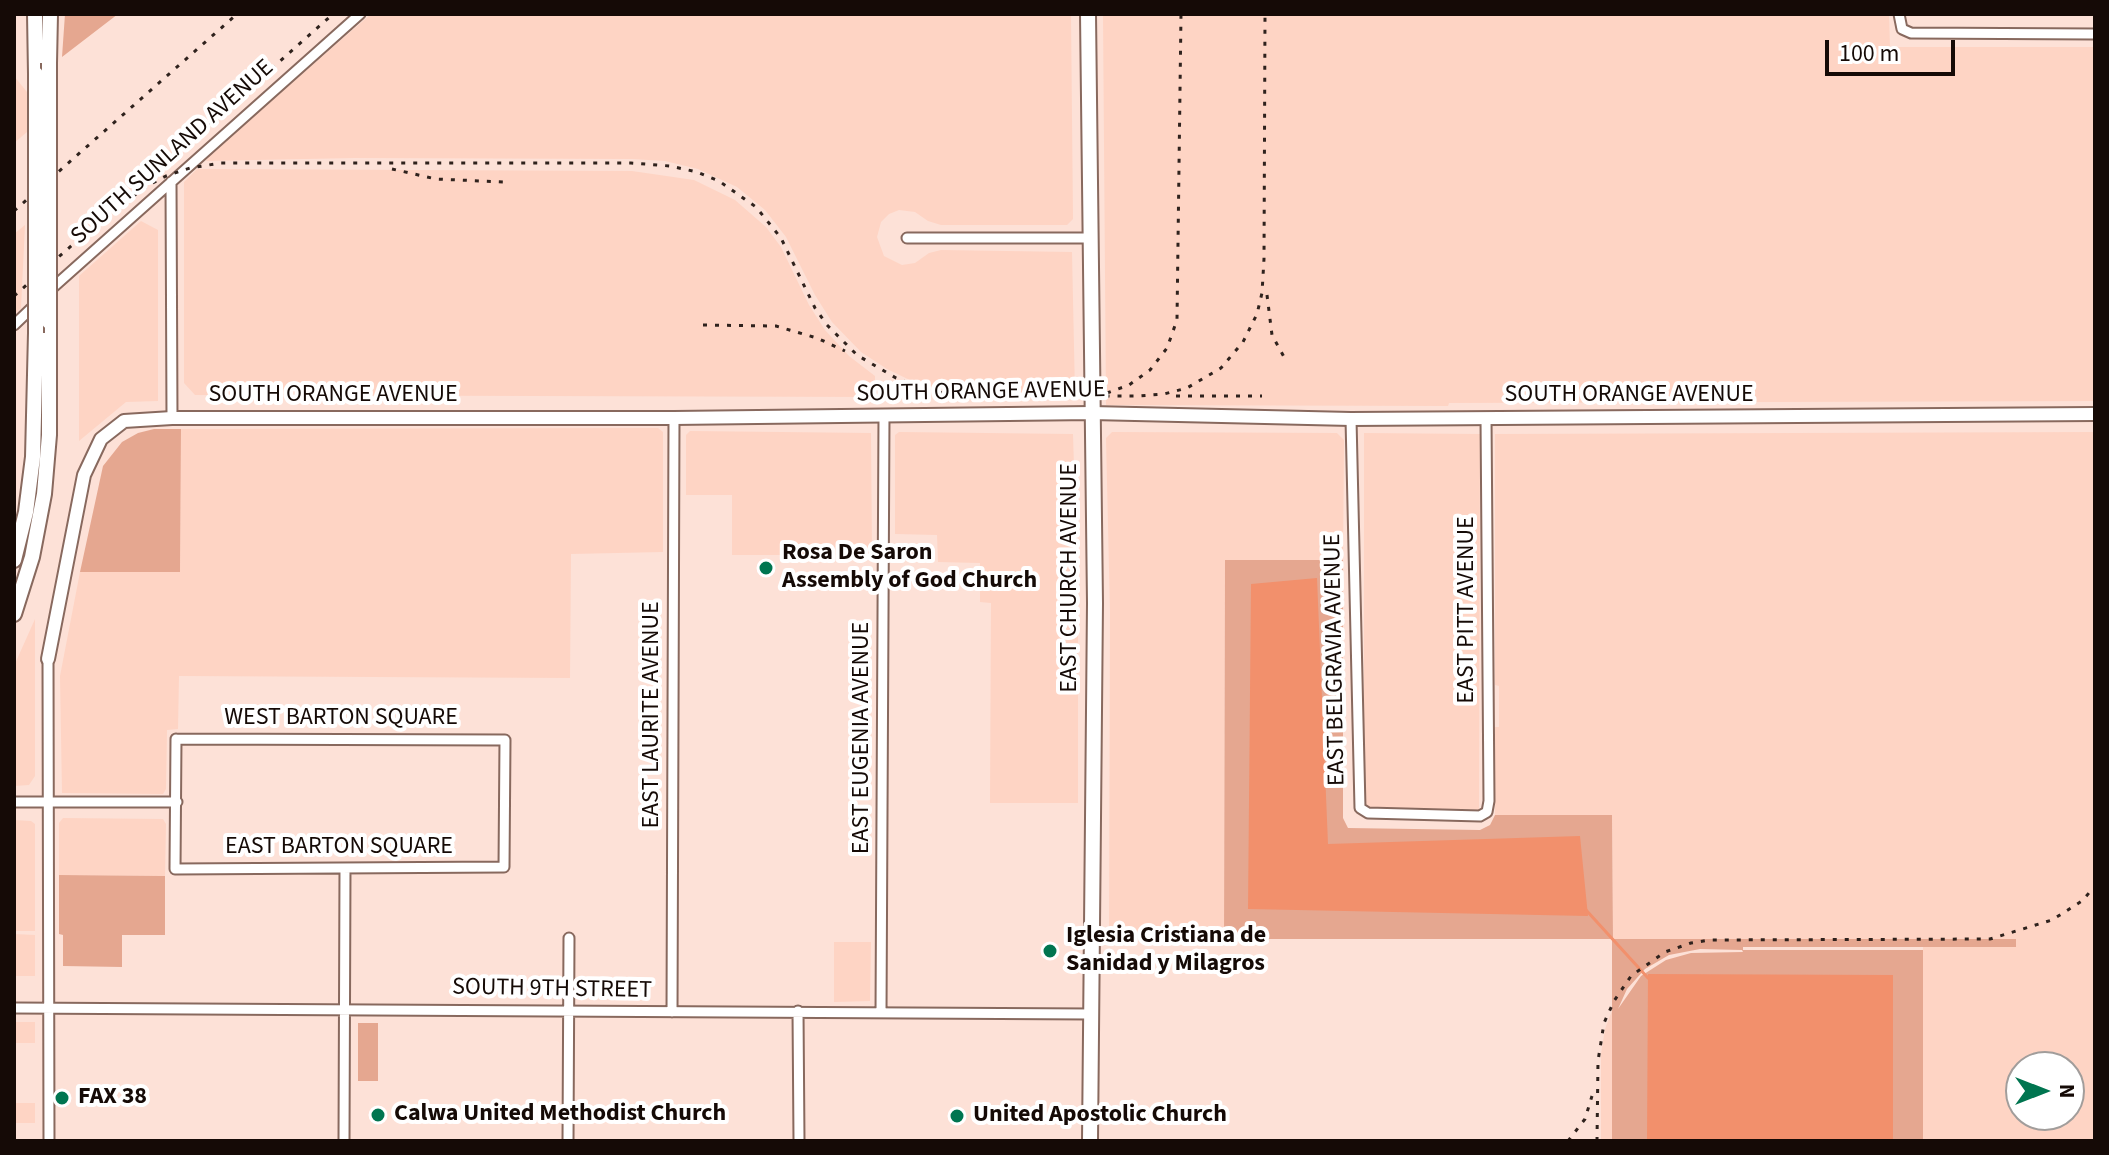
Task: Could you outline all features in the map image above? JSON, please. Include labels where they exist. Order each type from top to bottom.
[{"type":"main road","points":[[14,614],[37,537],[44,494],[36,333],[35,14]]},
{"type":"main road","name":"EAST CHURCH AVENUE","points":[[1088,14],[1095,606],[1090,1141]]},
{"type":"main road","points":[[14,560],[42,437],[49,322],[50,16]]},
{"type":"street","name":"SOUTH SUNLAND AVENUE","points":[[14,325],[360,14]]},
{"type":"street","points":[[1899,14],[1905,31],[1919,33],[2095,34]]},
{"type":"street","points":[[171,182],[172,418]]},
{"type":"street","points":[[907,238],[1090,238]]},
{"type":"street","name":"SOUTH ORANGE AVENUE","points":[[48,659],[84,475],[101,439],[124,421],[172,418],[674,418],[1092,413],[1351,419],[2095,414]]},
{"type":"street","name":"EAST EUGENIA AVENUE","points":[[881,1012],[884,416]]},
{"type":"street","name":"EAST LAURITE AVENUE","points":[[672,1012],[674,418]]},
{"type":"street","name":"EAST PITT AVENUE","points":[[1486,418],[1489,801]]},
{"type":"street","name":"EAST BELGRAVIA AVENUE","points":[[1351,419],[1360,808],[1368,813],[1480,816],[1487,812],[1489,801]]},
{"type":"street","points":[[48,659],[49,1141]]},
{"type":"street","name":"WEST BARTON SQUARE","points":[[177,802],[176,739],[505,740],[504,867]]},
{"type":"street","points":[[14,802],[177,802]]},
{"type":"street","name":"EAST BARTON SQUARE","points":[[177,802],[175,869],[504,867]]},
{"type":"street","points":[[344,1141],[345,868]]},
{"type":"street","points":[[568,1141],[569,938]]},
{"type":"street","name":"SOUTH 9TH STREET","points":[[14,1008],[1090,1014]]},
{"type":"street","points":[[798,1011],[799,1141]]},
{"type":"shaded area","points":[[65,14],[118,14],[62,57]]},
{"type":"shaded area","points":[[371,14],[1071,14],[1073,219],[1067,225],[941,225],[915,212],[899,210],[881,222],[877,237],[884,256],[902,265],[915,263],[929,253],[941,250],[1072,252],[1075,394],[959,393],[916,383],[887,369],[861,352],[832,322],[786,237],[765,210],[737,187],[698,169],[665,161],[632,159],[206,161],[211,153]]},
{"type":"shaded area","points":[[1103,14],[1889,14],[1890,47],[2095,47],[2095,401],[1106,405]]},
{"type":"shaded area","points":[[2095,14],[2095,15],[1912,15]]},
{"type":"shaded area","points":[[14,76],[27,92],[27,132],[14,143]]},
{"type":"shaded area","points":[[197,169],[632,171],[694,180],[735,200],[766,227],[781,247],[809,305],[825,330],[849,356],[875,376],[875,397],[195,395],[184,383],[184,182]]},
{"type":"shaded area","points":[[141,221],[158,230],[158,401],[126,402],[79,441],[79,276]]},
{"type":"shaded area","points":[[25,225],[21,308],[14,315],[14,234]]},
{"type":"shaded area","points":[[658,428],[663,432],[663,552],[571,554],[570,678],[179,676],[178,729],[167,730],[166,789],[163,794],[62,793],[60,676],[80,572],[180,572],[181,429]]},
{"type":"shaded area","points":[[154,429],[181,429],[180,572],[80,572],[103,466],[122,442]]},
{"type":"shaded area","points":[[690,431],[871,433],[872,555],[732,555],[732,495],[686,495],[686,435]]},
{"type":"shaded area","points":[[899,432],[1073,434],[1078,602],[1078,803],[990,803],[991,603],[980,602],[980,563],[938,562],[937,535],[895,534],[895,435]]},
{"type":"shaded area","points":[[1112,432],[1337,433],[1344,440],[1343,560],[1225,560],[1224,939],[1109,939],[1110,612],[1106,438]]},
{"type":"shaded area","points":[[2095,432],[2095,1141],[1923,1141],[1923,947],[2015,947],[2015,939],[1613,939],[1612,815],[1495,815],[1495,727],[1499,727],[1499,686],[1495,685],[1495,434]]},
{"type":"shaded area","points":[[1364,433],[1480,434],[1479,814],[1364,814]]},
{"type":"shaded area","points":[[1225,560],[1343,560],[1343,818],[1348,828],[1480,830],[1490,825],[1495,815],[1612,815],[1613,939],[2016,939],[2016,947],[1743,947],[1743,950],[1923,950],[1923,1141],[1612,1141],[1612,939],[1224,939]],"holes":[[[1700,949],[1742,950],[1691,953],[1666,960],[1641,976],[1618,1009],[1627,989],[1645,969],[1669,955]]]},
{"type":"shaded area","points":[[1317,578],[1328,844],[1580,836],[1588,916],[1248,909],[1251,584]]},
{"type":"shaded area","points":[[35,619],[35,776],[29,785],[14,786],[14,666]]},
{"type":"shaded area","points":[[63,818],[163,819],[166,824],[165,876],[59,875],[59,823]]},
{"type":"shaded area","points":[[14,820],[35,824],[35,931],[14,931]]},
{"type":"shaded area","points":[[59,875],[165,876],[165,935],[122,935],[122,967],[63,966],[63,935],[59,934]]},
{"type":"shaded area","points":[[14,934],[35,935],[35,976],[14,976]]},
{"type":"shaded area","points":[[834,942],[871,942],[870,1001],[834,1002]]},
{"type":"shaded area","points":[[1648,974],[1893,975],[1893,1141],[1647,1141]]},
{"type":"shaded area","points":[[1613,1008],[1612,1141],[1601,1141],[1601,1054],[1605,1029]]},
{"type":"shaded area","points":[[14,1022],[35,1022],[35,1043],[14,1043]]},
{"type":"shaded area","points":[[358,1023],[378,1023],[378,1081],[358,1081]]},
{"type":"shaded area","points":[[14,1103],[35,1103],[35,1123],[14,1123]]},
{"type":"waterway","points":[[1586,910],[1648,978]]},
{"type":"railway","points":[[14,211],[237,14]]},
{"type":"railway","points":[[146,180],[333,14]]},
{"type":"railway","points":[[1107,393],[1129,385],[1150,370],[1167,348],[1177,320],[1181,14]]},
{"type":"railway","points":[[104,218],[166,176],[221,163],[631,163],[670,166],[719,181],[756,207],[781,238],[815,308],[827,325],[857,355],[896,378],[926,390],[963,396],[1164,394],[1187,388],[1221,368],[1243,342],[1257,314],[1264,259],[1265,14]]},
{"type":"railway","points":[[392,169],[436,179],[504,182]]},
{"type":"railway","points":[[14,296],[110,212]]},
{"type":"railway","points":[[1267,295],[1272,335],[1284,357]]},
{"type":"railway","points":[[703,325],[776,326],[817,338],[845,351]]},
{"type":"railway","points":[[1176,396],[1262,396]]},
{"type":"railway","points":[[1597,1141],[1598,1061],[1604,1023],[1631,976],[1665,952],[1710,940],[1990,939],[2052,920],[2082,901],[2095,886]]},
{"type":"railway","points":[[1568,1141],[1585,1119],[1592,1096]]},
{"type":"place","name":"Rosa De Saron Assembly of God Church","points":[[766,568]]},
{"type":"place","name":"Iglesia Cristiana de Sanidad y Milagros","points":[[1050,951]]},
{"type":"place","name":"FAX 38","points":[[62,1098]]},
{"type":"place","name":"Calwa United Methodist Church","points":[[378,1115]]},
{"type":"place","name":"United Apostolic Church","points":[[957,1116]]}]
